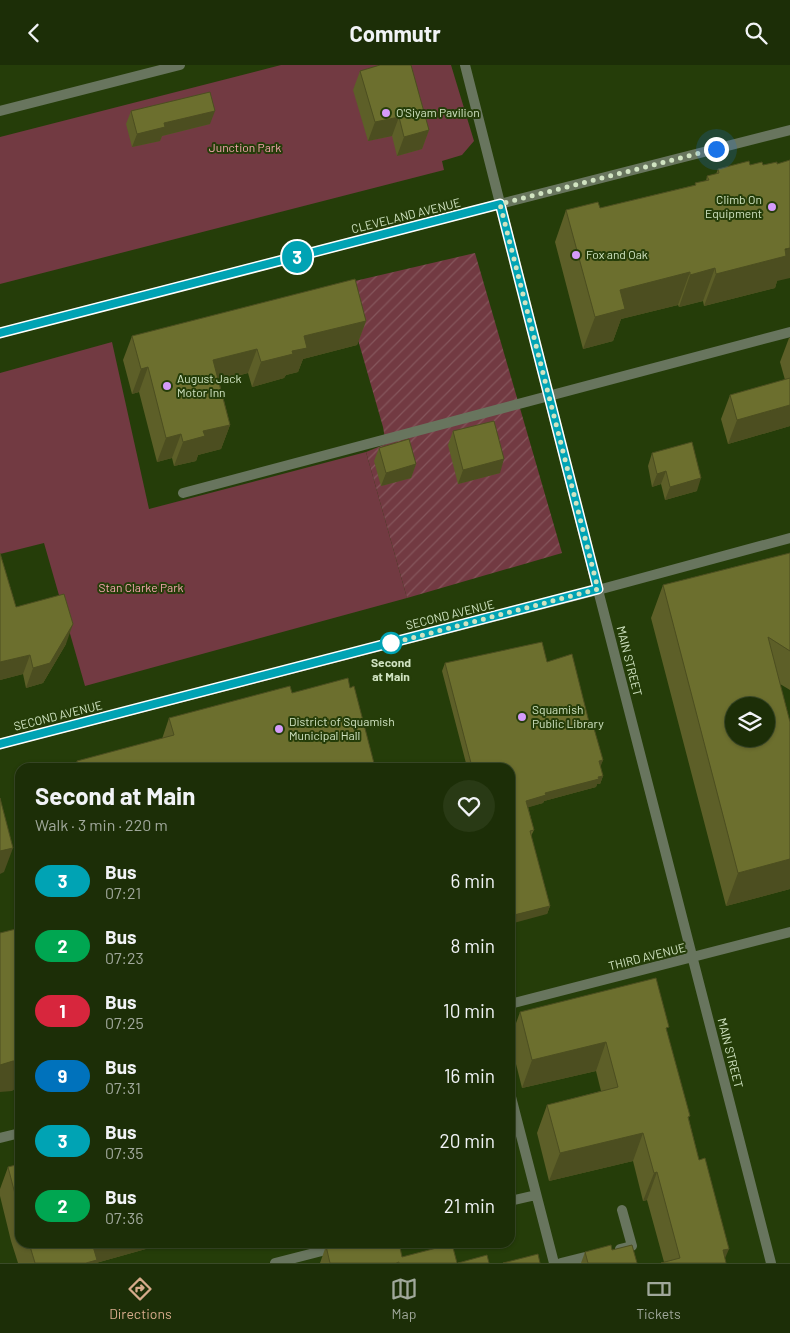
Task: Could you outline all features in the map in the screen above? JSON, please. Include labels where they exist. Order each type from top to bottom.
[{"type":"street","points":[[0,111],[180,65]]},
{"type":"street","name":"MAIN STREET","points":[[465,65],[771,1263]]},
{"type":"street","name":"CLEVELAND AVENUE","points":[[0,333],[790,130]]},
{"type":"street","points":[[183,493],[790,333]]},
{"type":"street","name":"SECOND AVENUE","points":[[0,744],[790,538]]},
{"type":"street","name":"THIRD AVENUE","points":[[515,1003],[790,933]]},
{"type":"street","points":[[515,1113],[554,1263]]},
{"type":"street","points":[[0,1138],[15,1134]]},
{"type":"street","points":[[515,1200],[536,1195]]},
{"type":"street","points":[[561,1263],[632,1246],[622,1210]]},
{"type":"street","points":[[275,1263],[334,1248]]},
{"type":"green space","name":"Junction Park","points":[[281,65],[451,65],[474,141],[462,155],[442,161],[444,170],[0,284],[0,137]]},
{"type":"green space","points":[[475,253],[562,553],[407,598],[366,452],[386,444],[383,427],[342,284]]},
{"type":"green space","name":"Stan Clarke Park","points":[[112,342],[149,509],[366,452],[407,598],[85,686],[44,543],[0,554],[0,373]]},
{"type":"building","points":[[380,65],[411,65],[429,130],[404,137],[399,117],[375,122],[360,71]]},
{"type":"building","points":[[210,92],[215,111],[164,123],[165,127],[137,134],[131,111]]},
{"type":"building","points":[[790,160],[790,248],[785,249],[786,256],[716,274],[715,268],[690,275],[690,272],[620,290],[625,309],[595,317],[566,210],[598,202],[600,208],[696,185],[695,183],[709,180],[707,176],[719,173],[718,169],[749,161],[750,165],[762,162],[763,165],[777,162],[777,164]]},
{"type":"building","name":"August Jack Motor Inn","points":[[355,279],[366,321],[304,336],[307,348],[292,351],[293,354],[261,362],[257,349],[213,360],[230,425],[203,431],[205,436],[183,442],[181,434],[166,438],[148,367],[141,369],[132,336]]},
{"type":"building","points":[[790,378],[790,405],[737,420],[730,395]]},
{"type":"building","points":[[494,421],[504,459],[463,470],[453,431]]},
{"type":"building","points":[[409,439],[416,464],[386,473],[379,448]]},
{"type":"building","points":[[692,442],[701,478],[670,487],[666,471],[657,474],[652,453]]},
{"type":"building","points":[[0,553],[16,607],[64,594],[73,624],[50,663],[33,668],[30,655],[0,662]]},
{"type":"building","points":[[790,553],[790,651],[768,637],[790,722],[790,859],[738,873],[663,585]]},
{"type":"building","points":[[542,642],[547,662],[572,654],[590,726],[593,725],[603,760],[599,761],[603,776],[598,777],[599,779],[545,793],[546,795],[526,801],[534,830],[530,831],[550,906],[515,915],[515,763],[471,763],[445,663]]},
{"type":"building","points":[[348,678],[350,688],[354,686],[374,763],[77,763],[77,761],[174,735],[169,718],[290,686],[292,693]]},
{"type":"building","points":[[0,798],[13,848],[0,851]]},
{"type":"building","points":[[15,929],[15,1061],[0,1065],[0,933]]},
{"type":"building","points":[[656,978],[669,1027],[666,1028],[690,1116],[688,1117],[699,1160],[705,1158],[729,1249],[723,1250],[726,1263],[661,1263],[680,1258],[657,1172],[654,1173],[643,1133],[560,1153],[547,1105],[618,1087],[606,1042],[532,1060],[520,1012]]},
{"type":"building","points":[[15,1165],[15,1194],[8,1167]]},
{"type":"building","points":[[611,1245],[612,1250],[632,1245],[637,1263],[588,1263],[585,1252]]},
{"type":"building","points":[[30,1248],[93,1248],[97,1260],[86,1263],[35,1263]]},
{"type":"building","points":[[326,1248],[400,1248],[402,1257],[437,1248],[453,1248],[457,1263],[399,1262],[330,1263]]},
{"type":"building","points":[[538,1254],[540,1263],[503,1263]]},
{"type":"building","points":[[487,1255],[489,1263],[458,1263]]},
{"type":"bus line","name":"3","points":[[0,333],[500,204],[598,589],[0,744]]},
{"type":"place","name":"O'Siyam Pavilion","points":[[386,113]]},
{"type":"place","name":"Climb On Equipment","points":[[772,207]]},
{"type":"place","name":"Fox and Oak","points":[[576,255]]},
{"type":"place","name":"August Jack Motor Inn","points":[[167,386]]},
{"type":"place","name":"Second at Main","points":[[391,643]]},
{"type":"place","name":"Squamish Public Library","points":[[522,717]]},
{"type":"place","name":"District of Squamish Municipal Hall","points":[[279,729]]},
{"type":"route","points":[[391,643],[385,645],[598,589],[500,204],[716,149]]}]
